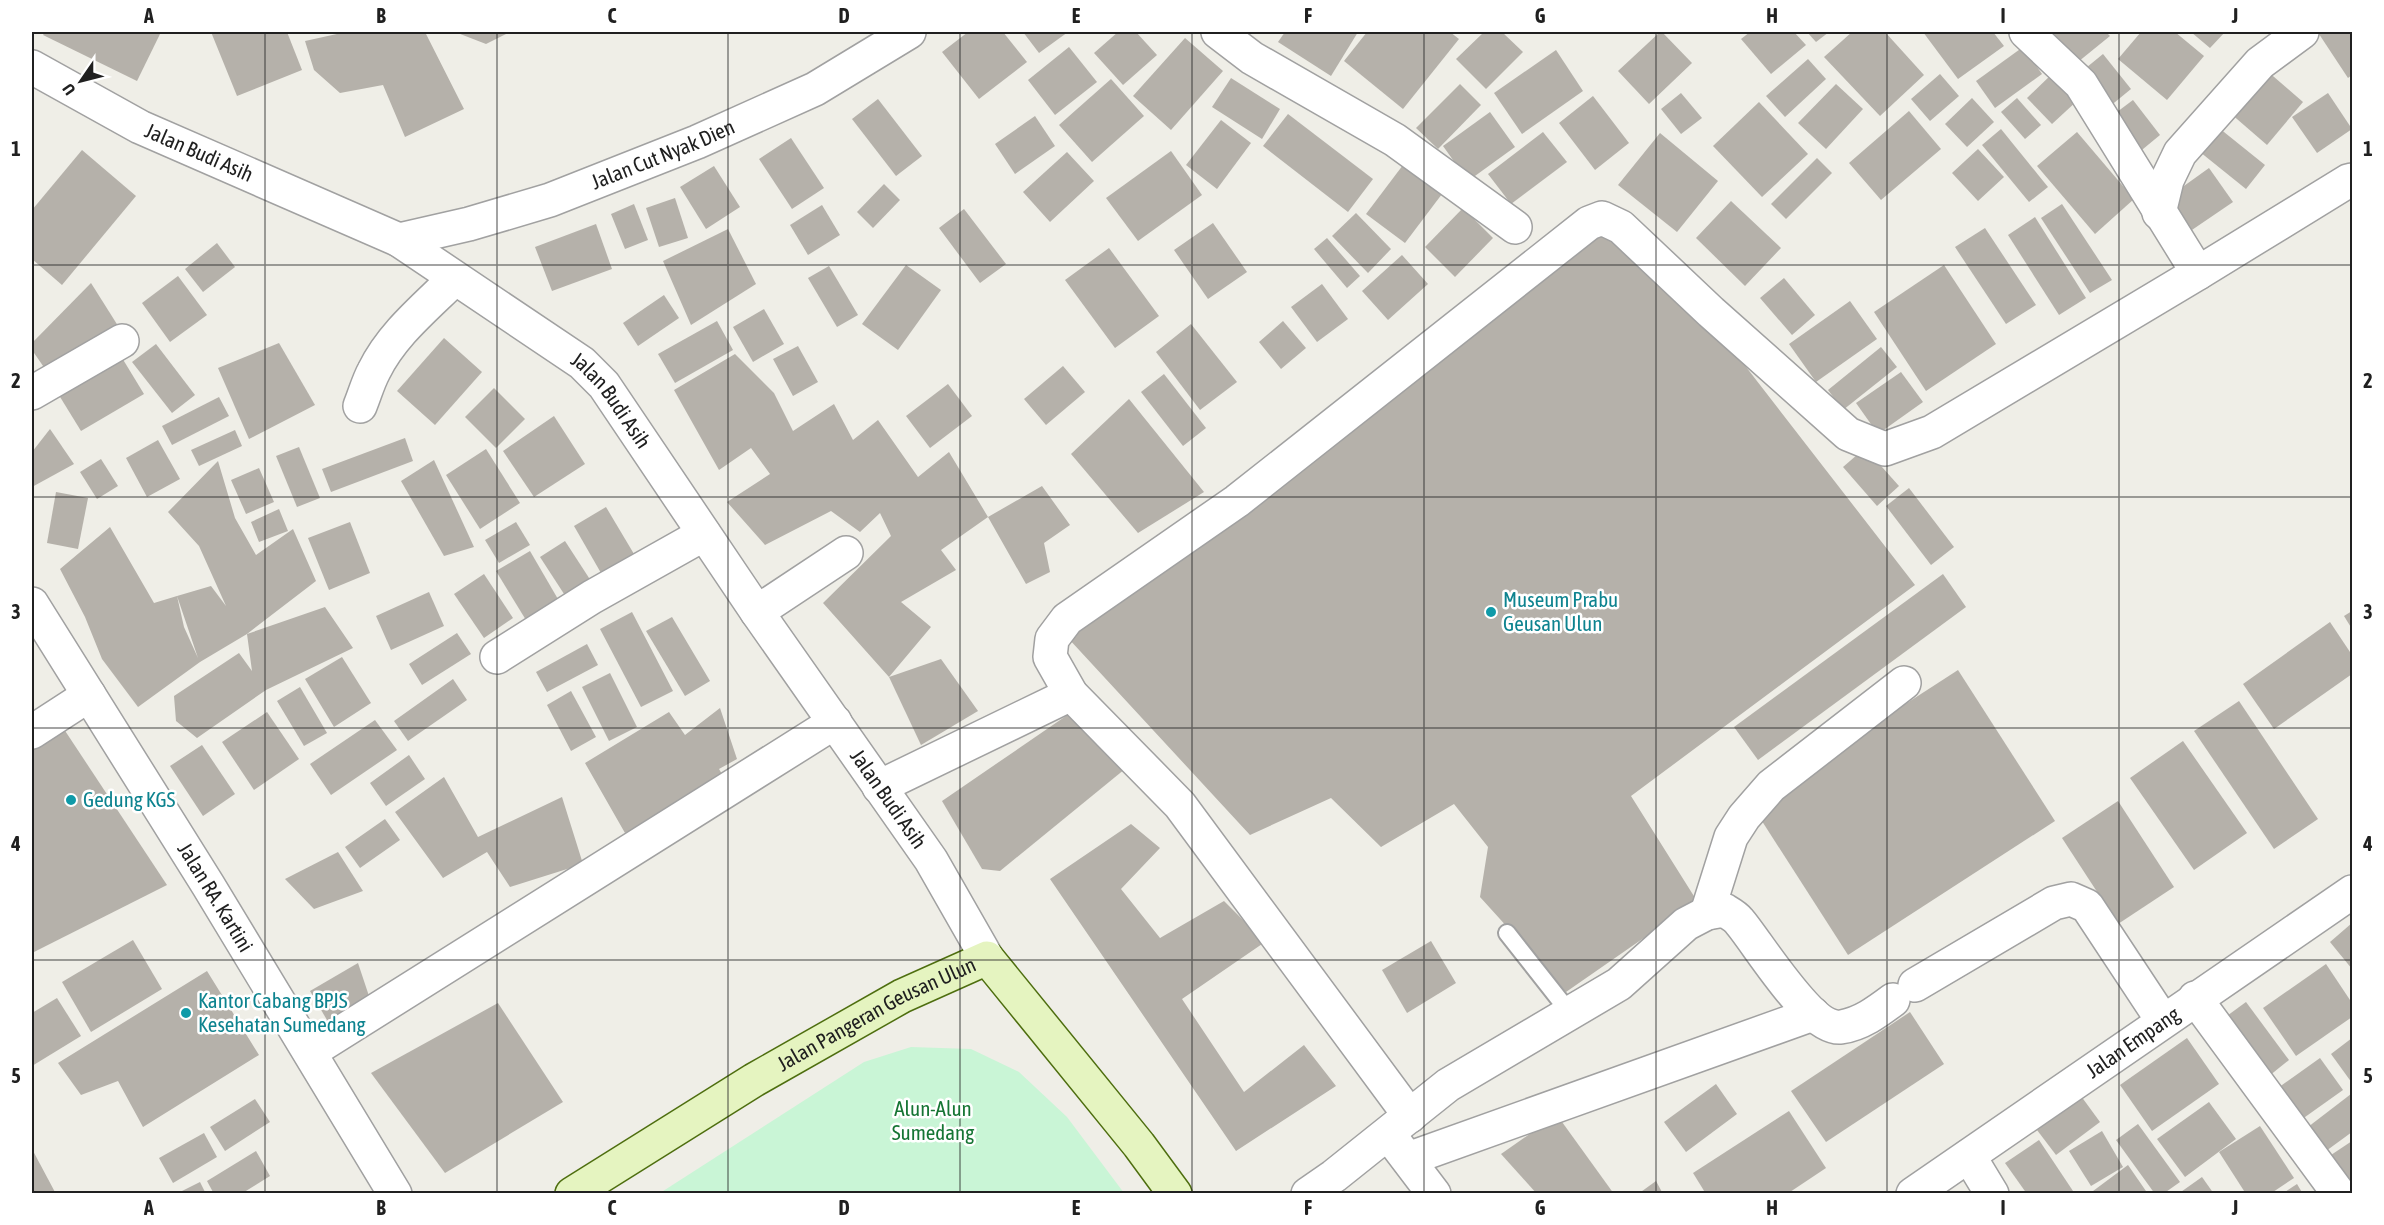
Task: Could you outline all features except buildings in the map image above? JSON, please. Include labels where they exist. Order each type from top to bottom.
[{"type":"main road","name":"Jalan Pangeran Geusan Ulun","points":[[572,1194],[754,1080],[902,996],[987,958],[1139,1145],[1175,1194]]},
{"type":"street","name":"Jalan Cut Nyak Dien","points":[[399,240],[469,224],[550,200],[697,142],[815,89],[909,32]]},
{"type":"street","points":[[1218,32],[1252,58],[1395,140],[1515,227]]},
{"type":"street","points":[[2026,32],[2081,84],[2198,273]]},
{"type":"street","points":[[2159,213],[2168,180],[2180,153],[2260,63],[2302,32]]},
{"type":"street","name":"Jalan Budi Asih","points":[[32,67],[140,127],[399,240],[582,363],[604,385],[757,612],[931,860],[987,958]]},
{"type":"street","points":[[1434,1194],[1408,1159],[1399,1124],[1180,804],[1071,694],[1050,657],[1052,639],[1067,619],[1237,501],[1589,223],[1602,218],[1622,227],[1711,312],[1848,434],[1886,449],[1932,432],[2352,180]]},
{"type":"street","points":[[360,406],[374,371],[385,352],[402,330],[454,279]]},
{"type":"street","points":[[32,393],[122,340]]},
{"type":"street","points":[[497,657],[592,597],[704,534]]},
{"type":"street","points":[[757,612],[846,553]]},
{"type":"street","name":"Jalan RA. Kartini","points":[[32,604],[208,885],[395,1194]]},
{"type":"street","points":[[1707,913],[1731,837],[1744,817],[1771,786],[1904,684]]},
{"type":"street","points":[[879,787],[1071,694]]},
{"type":"street","points":[[32,732],[88,695]]},
{"type":"street","points":[[310,1052],[835,722]]},
{"type":"street","name":"Jalan Empang","points":[[1913,1194],[2352,892]]},
{"type":"street","points":[[1308,1194],[1448,1085],[1619,984],[1686,924],[1707,913],[1724,910],[1738,919],[1774,972],[1823,1024],[1839,1028],[1864,1021],[1904,993],[2054,903],[2071,899],[2087,906],[2163,1021]]},
{"type":"street","points":[[2195,998],[2339,1194]]},
{"type":"street","points":[[1408,1159],[1813,1014]]},
{"type":"street","points":[[1969,1156],[1992,1194]]},
{"type":"lane","points":[[1507,933],[1570,1013]]},
{"type":"green space","name":"Alun-Alun Sumedang","points":[[911,1047],[971,1049],[1019,1072],[1067,1117],[1124,1193],[660,1193],[864,1062]]},
{"type":"place","name":"Museum Prabu Geusan Ulun","points":[[1491,612]]},
{"type":"place","name":"Gedung KGS","points":[[71,800]]},
{"type":"place","name":"Kantor Cabang BPJS Kesehatan Sumedang","points":[[186,1013]]}]
